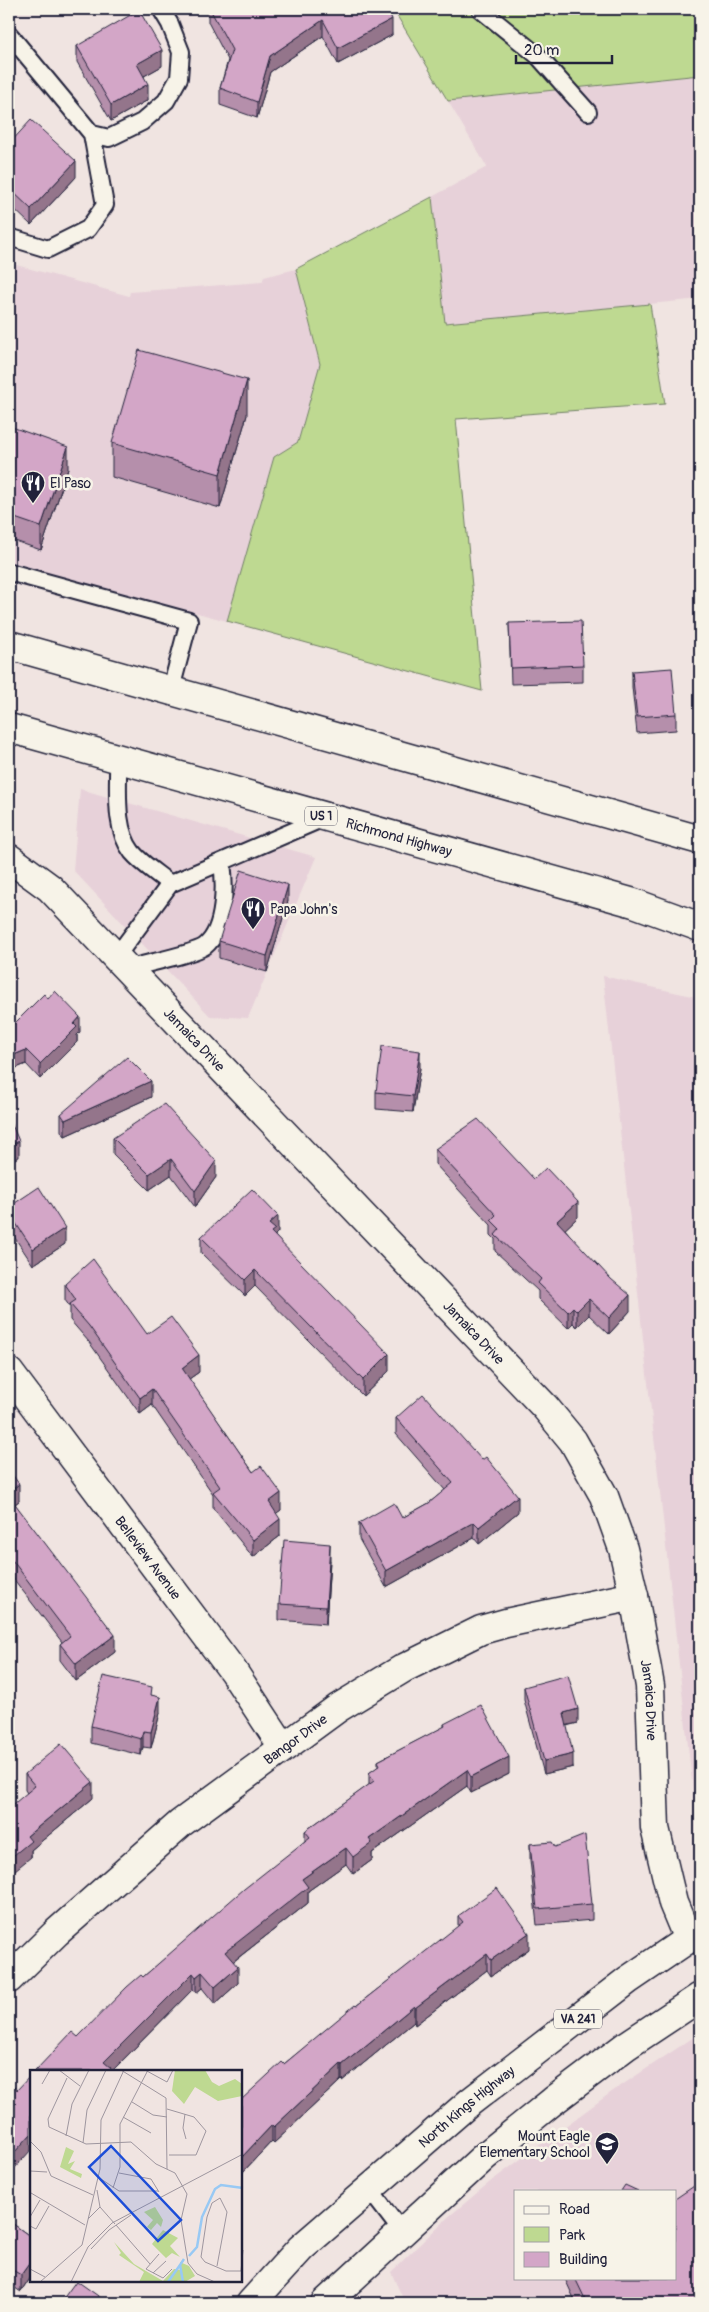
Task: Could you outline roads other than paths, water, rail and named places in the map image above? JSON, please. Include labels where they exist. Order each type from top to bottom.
[{"type":"main road","points":[[9,645],[171,689],[700,840]]},
{"type":"main road","name":"Richmond Highway","points":[[9,728],[634,904],[700,927]]},
{"type":"main road","name":"Jamaica Drive","points":[[9,858],[50,888],[545,1407],[573,1442],[604,1496],[624,1548],[650,1686],[656,1828],[673,1903],[694,1935]]},
{"type":"main road","name":"Belleview Avenue","points":[[9,1372],[233,1671],[283,1747]]},
{"type":"main road","name":"Bangor Drive","points":[[9,1979],[57,1932],[181,1824],[338,1708],[404,1668],[481,1630],[634,1596]]},
{"type":"main road","name":"North Kings Highway","points":[[251,2303],[301,2248],[470,2102],[628,1980],[694,1935]]},
{"type":"main road","points":[[325,2303],[484,2157],[553,2101],[626,2046],[700,1997]]},
{"type":"lane","points":[[92,134],[109,138],[142,122],[166,101],[179,78],[180,52],[170,24],[161,9]]},
{"type":"lane","points":[[480,9],[537,55],[588,112]]},
{"type":"lane","points":[[9,34],[92,134],[105,205],[88,228],[48,249],[9,236]]},
{"type":"lane","points":[[9,573],[189,622],[171,689]]},
{"type":"lane","points":[[118,758],[120,824],[123,838],[132,852],[170,884]]},
{"type":"lane","points":[[121,963],[170,884],[326,817]]},
{"type":"lane","points":[[121,963],[197,950],[210,940],[223,904],[225,889],[222,862]]},
{"type":"lane","points":[[369,2190],[402,2232]]},
{"type":"place","name":"El Paso","points":[[33,504]]},
{"type":"place","name":"Papa John's","points":[[253,930]]},
{"type":"place","name":"Mount Eagle Elementary School","points":[[607,2165]]}]
